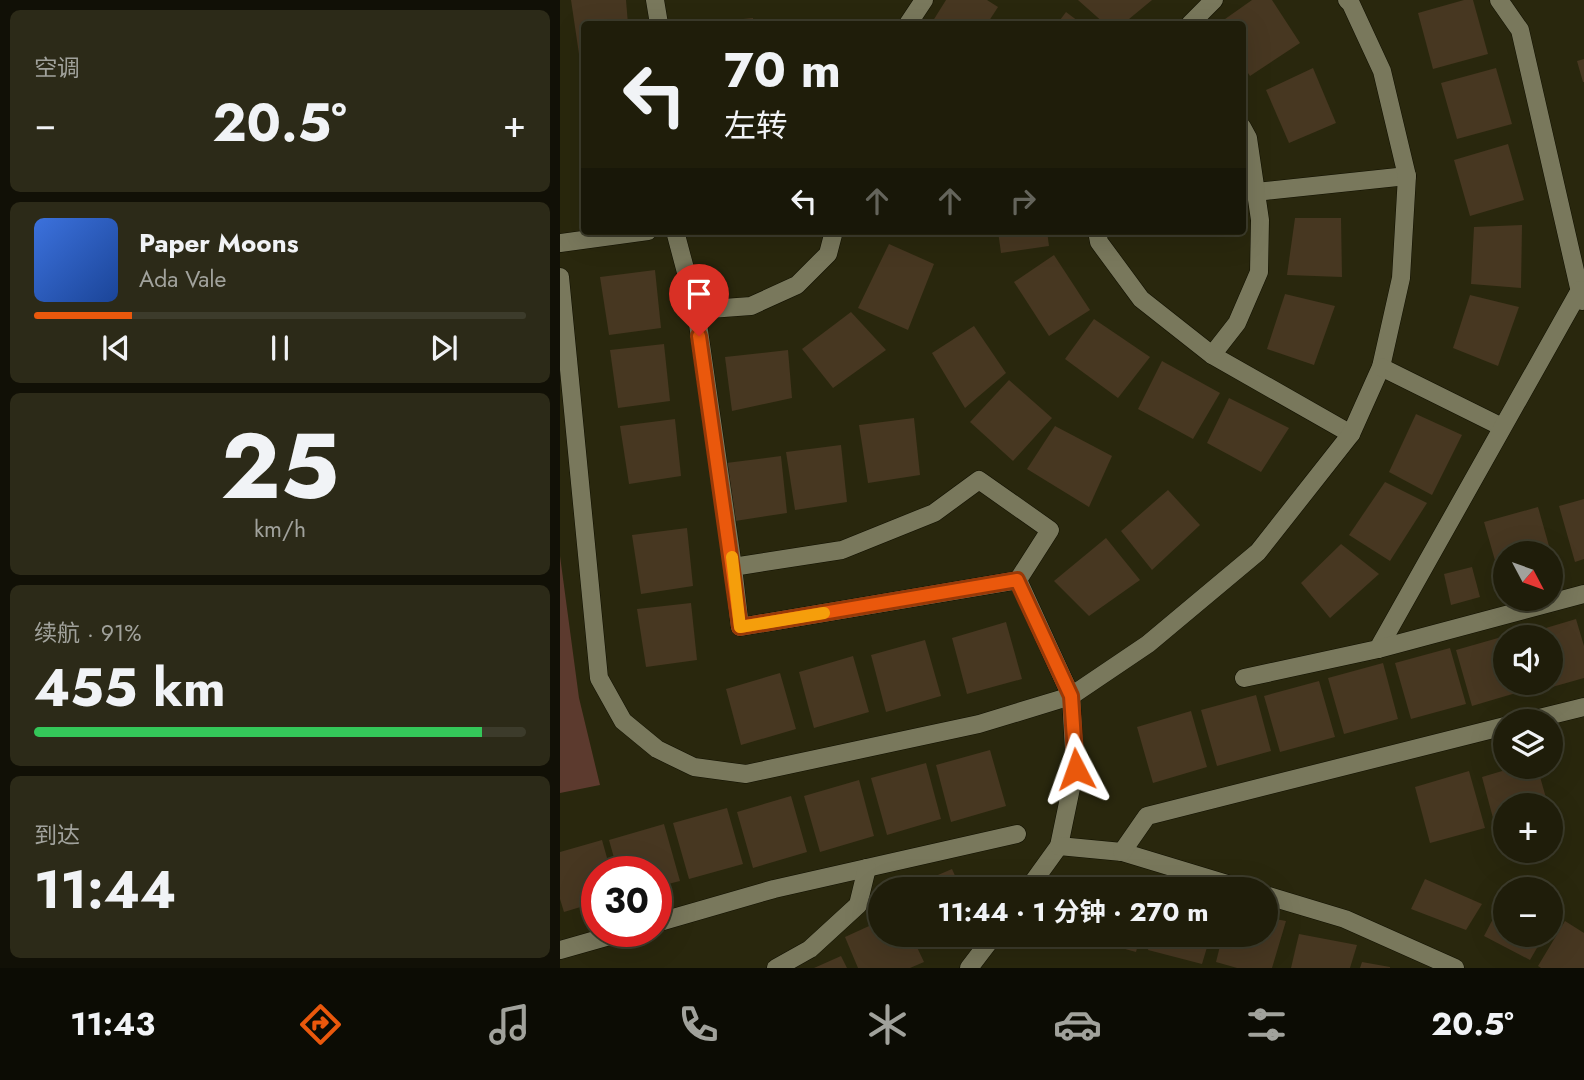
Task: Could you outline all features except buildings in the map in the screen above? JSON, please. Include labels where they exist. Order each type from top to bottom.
[{"type":"street","points":[[655,0],[658,21]]},
{"type":"street","points":[[910,21],[925,0]]},
{"type":"street","points":[[1193,21],[1214,0]]},
{"type":"street","points":[[1378,649],[1502,427],[1582,299],[1520,30],[1499,0]]},
{"type":"street","points":[[560,277],[599,678],[623,721],[657,749],[694,766],[746,774],[979,724],[1071,696],[1148,644],[1258,552],[1351,434],[1381,368],[1401,278],[1407,176],[1382,71],[1353,1]]},
{"type":"street","points":[[1212,355],[1237,323],[1259,272],[1260,220],[1246,134]]},
{"type":"street","points":[[1256,192],[1407,176]]},
{"type":"street","points":[[560,243],[619,235]]},
{"type":"street","points":[[676,235],[696,310],[740,627],[1017,580],[1050,530],[979,480],[934,513],[842,550],[733,567]]},
{"type":"street","points":[[696,310],[751,306],[797,285],[828,254],[833,235]]},
{"type":"street","points":[[1098,235],[1099,243],[1141,299],[1212,355],[1351,434]]},
{"type":"street","points":[[1381,368],[1502,427]]},
{"type":"street","points":[[1017,580],[1071,696],[1076,769],[1059,846],[1037,877]]},
{"type":"street","points":[[1244,678],[1378,649],[1584,594]]},
{"type":"street","points":[[1563,712],[1584,707]]},
{"type":"street","points":[[1122,852],[1147,816],[1493,729]]},
{"type":"street","points":[[672,918],[774,889],[1017,834]]},
{"type":"street","points":[[1059,846],[1122,852],[1204,877]]},
{"type":"street","points":[[776,968],[810,949],[858,905],[867,868]]},
{"type":"street","points":[[1278,899],[1345,919],[1455,968]]},
{"type":"street","points":[[560,950],[581,944]]},
{"type":"street","points":[[969,968],[985,947]]},
{"type":"shaded area","points":[[560,556],[579,698],[600,785],[560,793]]},
{"type":"slow traffic","points":[[732,557],[740,627],[824,613]]},
{"type":"route","points":[[699,336],[740,627],[1017,580],[1071,696],[1076,769]]}]
